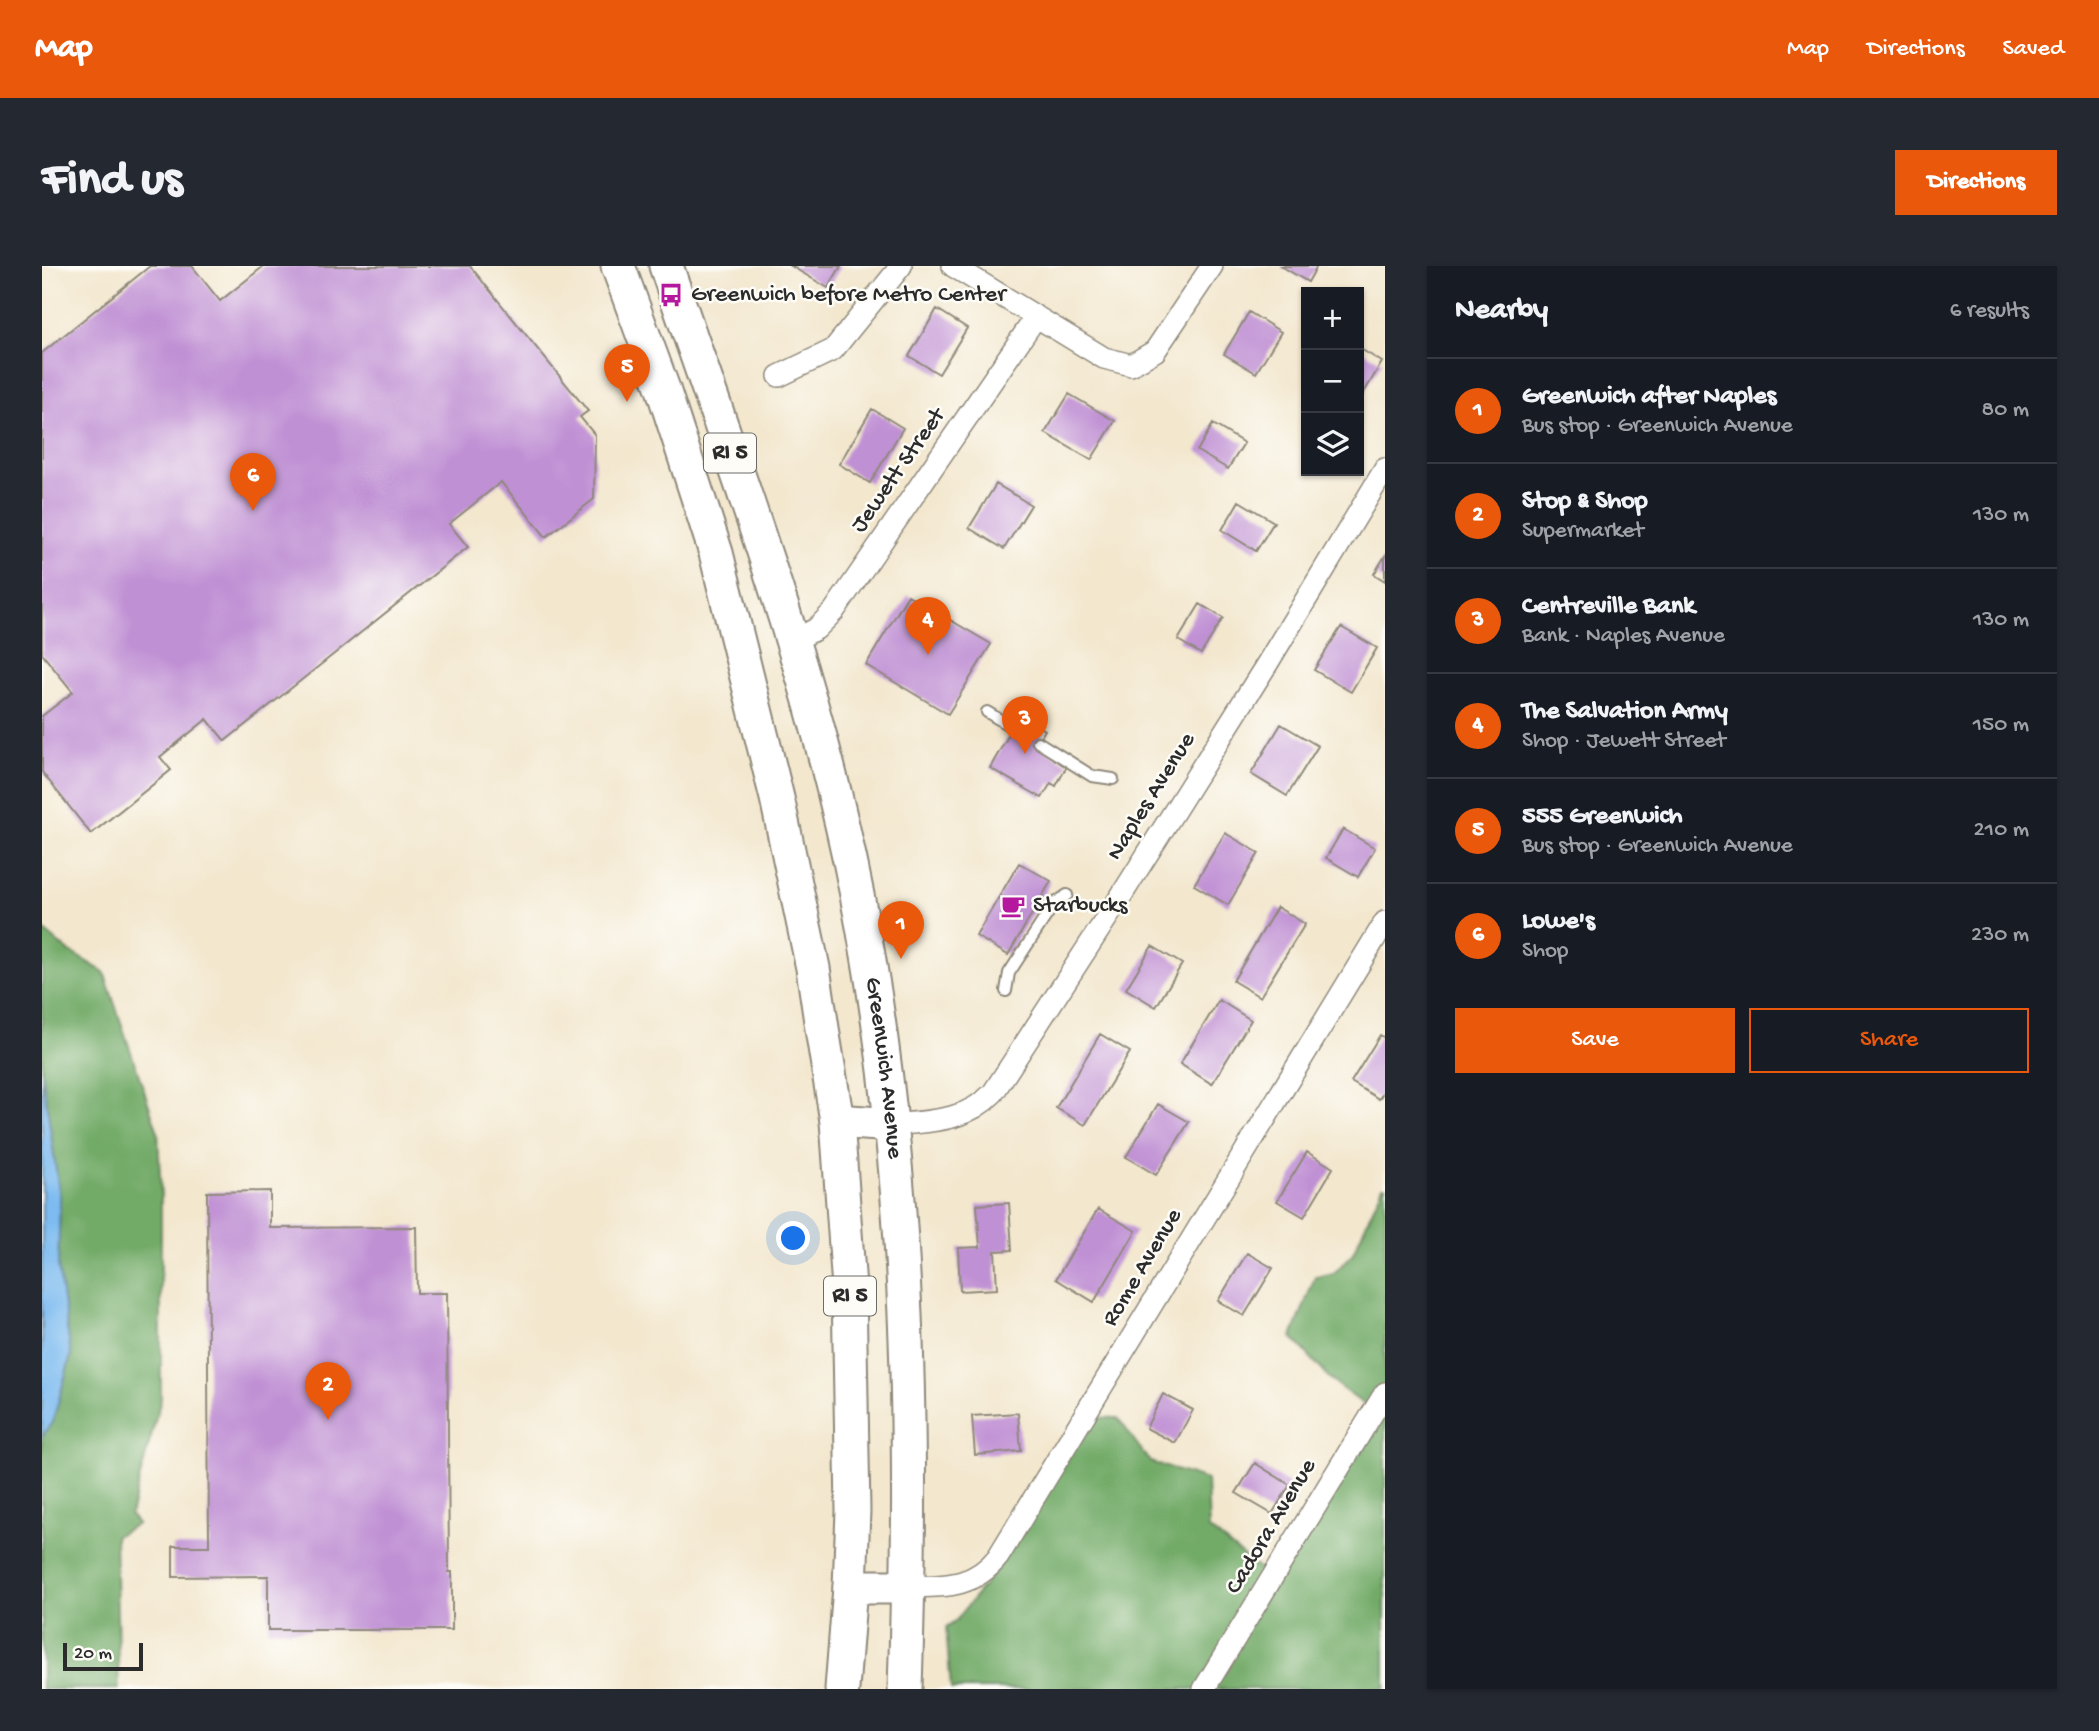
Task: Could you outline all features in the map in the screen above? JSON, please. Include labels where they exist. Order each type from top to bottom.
[{"type":"main road","name":"RI 5","points":[[618,266],[693,479],[743,656],[797,888],[837,1121],[844,1191],[850,1312],[853,1471],[850,1587],[842,1689]]},
{"type":"main road","name":"Greenwich Avenue","points":[[666,266],[793,641],[819,732],[858,895],[892,1125],[904,1251],[908,1587],[905,1689]]},
{"type":"main road","points":[[743,656],[793,641]]},
{"type":"main road","points":[[837,1121],[892,1125]]},
{"type":"main road","points":[[850,1587],[908,1587]]},
{"type":"street","points":[[779,376],[834,350],[901,266]]},
{"type":"street","points":[[953,266],[1104,358],[1131,365],[1155,351],[1212,266]]},
{"type":"street","name":"Jewett Street","points":[[793,641],[816,629],[834,611],[1036,317]]},
{"type":"street","name":"Naples Avenue","points":[[892,1125],[957,1117],[970,1112],[993,1093],[1122,895],[1385,469]]},
{"type":"street","name":"Rome Avenue","points":[[908,1587],[961,1583],[982,1573],[998,1557],[1385,922]]},
{"type":"street","name":"Cadora Avenue","points":[[1205,1689],[1385,1393]]},
{"type":"lane","points":[[987,712],[1015,729]]},
{"type":"lane","points":[[1038,742],[1092,776],[1113,779]]},
{"type":"lane","points":[[1006,991],[1009,972],[1054,904],[1067,895]]},
{"type":"green space","points":[[42,929],[67,950],[104,972],[158,1132],[161,1196],[161,1399],[130,1515],[137,1524],[115,1536],[119,1689],[42,1689],[42,1437],[53,1421],[71,1355],[58,1266],[60,1198],[42,1072]]},
{"type":"green space","points":[[1383,1186],[1385,1689],[951,1689],[946,1628],[955,1622],[1014,1546],[1093,1417],[1118,1418],[1150,1462],[1207,1480],[1209,1529],[1273,1580],[1377,1414],[1333,1382],[1292,1337],[1315,1277],[1334,1273],[1352,1255]]},
{"type":"water","points":[[42,1072],[60,1198],[58,1266],[71,1355],[53,1421],[42,1437]]},
{"type":"building","points":[[150,266],[192,266],[220,301],[264,266],[470,266],[588,411],[580,417],[595,435],[594,499],[546,537],[501,482],[449,524],[468,547],[225,741],[207,719],[160,757],[171,770],[91,834],[42,772],[42,716],[73,692],[42,654],[42,353]]},
{"type":"building","points":[[791,266],[841,266],[828,288]]},
{"type":"building","points":[[1281,266],[1317,266],[1308,282]]},
{"type":"building","points":[[937,309],[967,328],[939,374],[909,356]]},
{"type":"building","points":[[1249,312],[1281,332],[1256,373],[1224,354]]},
{"type":"building","points":[[1364,351],[1382,362],[1364,393]]},
{"type":"building","points":[[1069,394],[1115,421],[1091,460],[1045,433]]},
{"type":"building","points":[[872,409],[903,428],[870,483],[839,464]]},
{"type":"building","points":[[1213,424],[1244,443],[1228,469],[1197,451]]},
{"type":"building","points":[[996,484],[1031,505],[1004,549],[969,528]]},
{"type":"building","points":[[1239,501],[1274,522],[1256,551],[1222,530]]},
{"type":"building","points":[[1385,556],[1385,581],[1374,574]]},
{"type":"building","points":[[908,595],[991,644],[948,714],[866,665]]},
{"type":"building","points":[[1200,604],[1223,618],[1201,654],[1178,640]]},
{"type":"building","points":[[1341,627],[1377,648],[1351,692],[1314,670]]},
{"type":"building","points":[[1022,717],[1045,730],[1037,744],[1068,764],[1056,786],[1051,783],[1042,798],[990,768]]},
{"type":"building","points":[[1281,724],[1318,746],[1287,796],[1251,774]]},
{"type":"building","points":[[1343,829],[1375,848],[1358,877],[1326,858]]},
{"type":"building","points":[[1225,833],[1259,853],[1228,905],[1194,885]]},
{"type":"building","points":[[1019,863],[1051,881],[1008,955],[976,936]]},
{"type":"building","points":[[1277,907],[1305,924],[1260,997],[1233,981]]},
{"type":"building","points":[[1152,946],[1182,964],[1156,1007],[1126,989]]},
{"type":"building","points":[[1219,1000],[1251,1020],[1212,1084],[1180,1064]]},
{"type":"building","points":[[1100,1034],[1130,1052],[1085,1125],[1056,1108]]},
{"type":"building","points":[[1380,1035],[1385,1038],[1385,1089],[1379,1099],[1351,1082]]},
{"type":"building","points":[[1158,1104],[1189,1122],[1156,1175],[1126,1157]]},
{"type":"building","points":[[1307,1152],[1333,1168],[1304,1217],[1277,1201]]},
{"type":"building","points":[[270,1191],[270,1228],[416,1227],[417,1293],[447,1293],[449,1572],[452,1572],[452,1630],[268,1630],[268,1576],[173,1577],[173,1546],[209,1546],[207,1192]]},
{"type":"building","points":[[1009,1203],[1012,1250],[995,1251],[997,1289],[960,1291],[958,1248],[980,1247],[977,1205]]},
{"type":"building","points":[[1098,1209],[1136,1231],[1094,1302],[1056,1279]]},
{"type":"building","points":[[1247,1253],[1273,1268],[1244,1316],[1218,1301]]},
{"type":"building","points":[[1163,1394],[1193,1410],[1175,1443],[1146,1428]]},
{"type":"building","points":[[1018,1413],[1021,1451],[975,1455],[972,1416]]},
{"type":"building","points":[[1255,1463],[1290,1485],[1272,1514],[1236,1493]]},
{"type":"place","name":"Greenwich before Metro Center","points":[[671,295]]},
{"type":"place","name":"555 Greenwich","points":[[627,402]]},
{"type":"place","name":"Lowe's","points":[[253,511]]},
{"type":"place","name":"The Salvation Army","points":[[928,655]]},
{"type":"place","name":"Centreville Bank","points":[[1025,754]]},
{"type":"place","name":"Starbucks","points":[[1013,906]]},
{"type":"place","name":"Greenwich after Naples","points":[[901,959]]},
{"type":"place","name":"Stop & Shop","points":[[328,1420]]}]
